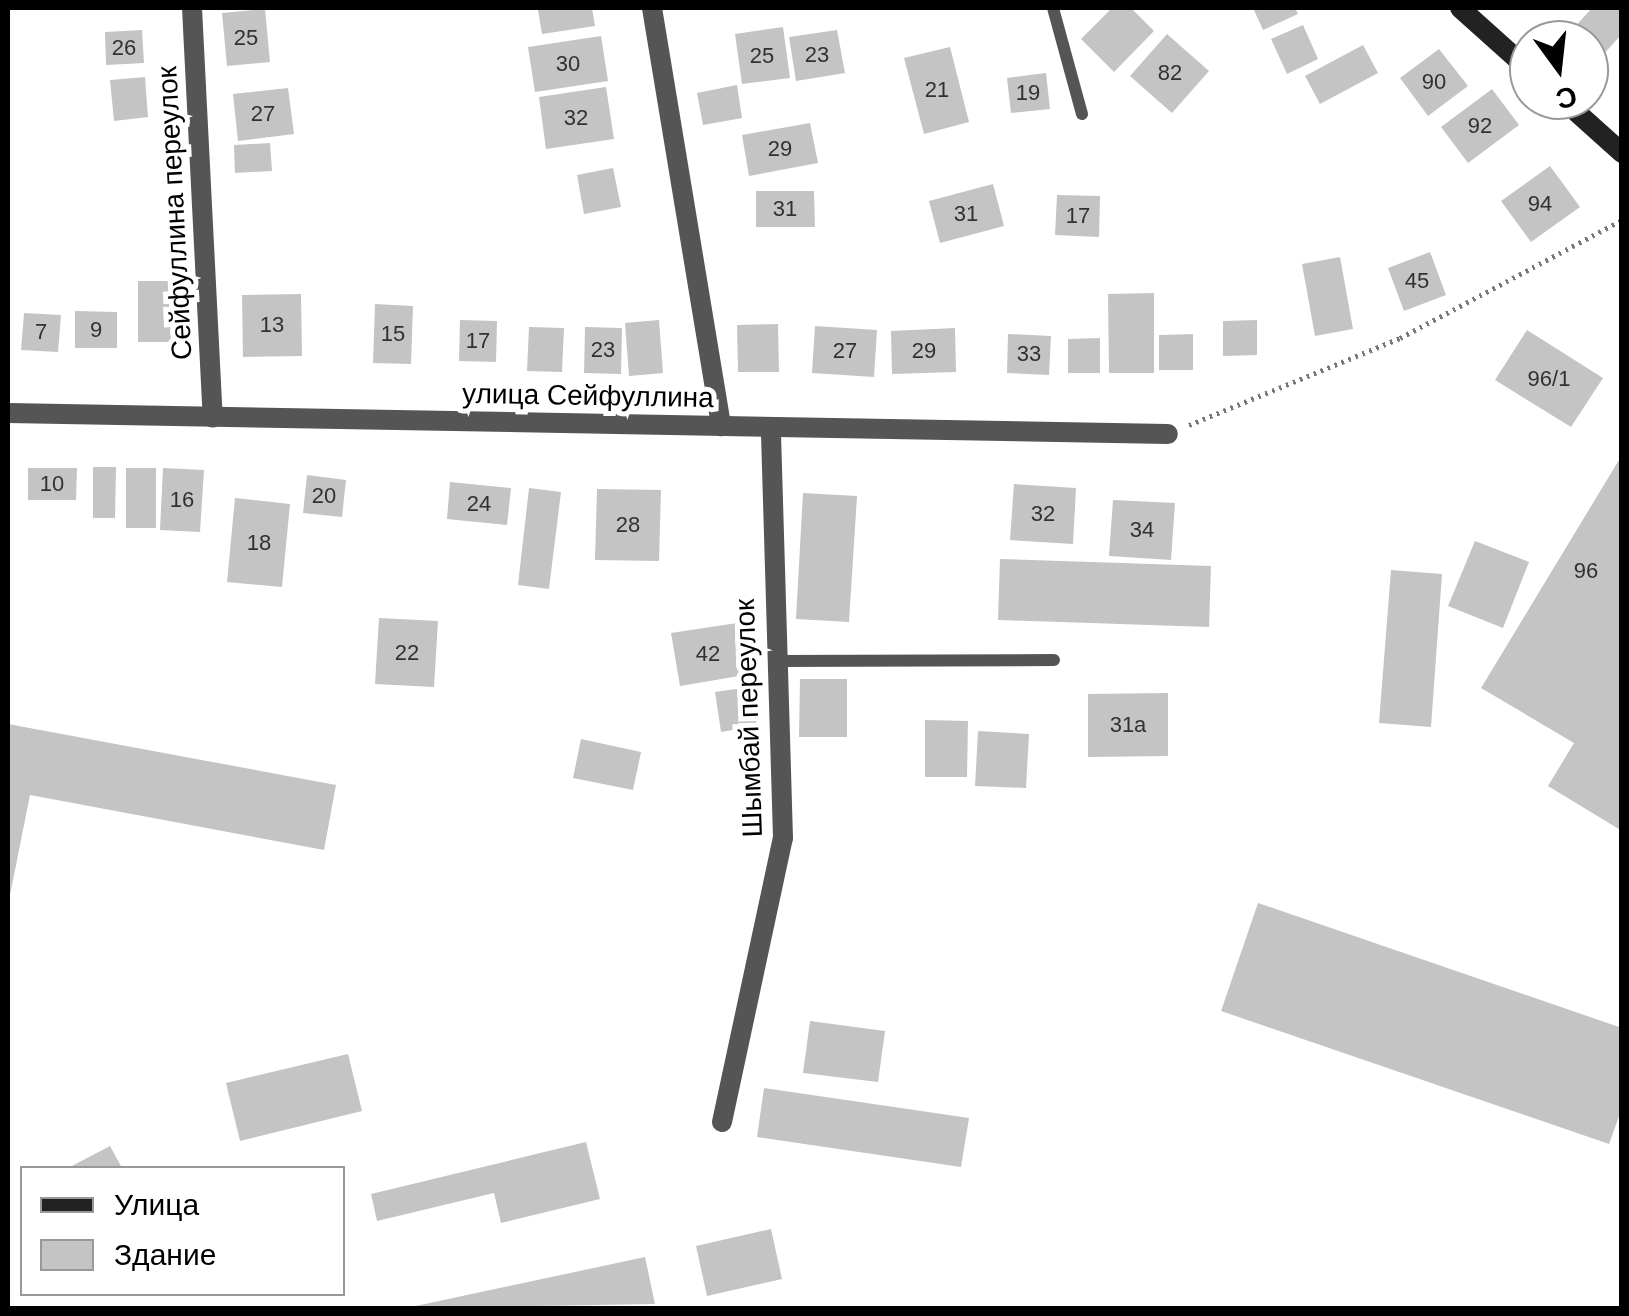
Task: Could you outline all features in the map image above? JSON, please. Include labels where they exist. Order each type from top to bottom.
[{"type":"main road","points":[[1460,8],[1509,52]]},
{"type":"main road","points":[[1585,120],[1622,153]]},
{"type":"street","name":"Сейфуллина переулок","points":[[192,8],[213,416]]},
{"type":"street","points":[[652,8],[721,426]]},
{"type":"street","name":"улица Сейфуллина","points":[[8,413],[1168,434]]},
{"type":"street","name":"Шымбай переулок","points":[[722,1122],[783,838],[774,661],[771,427]]},
{"type":"lane","points":[[1052,8],[1082,114]]},
{"type":"lane","points":[[774,661],[1054,660]]},
{"type":"path","points":[[1168,434],[1400,338],[1622,220]]},
{"type":"building","points":[[592,8],[595,26],[542,34],[538,10]]},
{"type":"building","points":[[1112,8],[1131,8],[1154,31],[1114,72],[1081,39]]},
{"type":"building","points":[[1253,8],[1295,8],[1298,14],[1263,30]]},
{"type":"building","points":[[1592,8],[1622,8],[1622,34],[1609,48],[1609,20],[1581,20]]},
{"type":"building","points":[[265,9],[270,62],[227,66],[222,13]]},
{"type":"building","points":[[1303,25],[1318,59],[1287,74],[1271,39]]},
{"type":"building","points":[[783,27],[790,78],[742,84],[735,34]]},
{"type":"building","points":[[142,30],[144,63],[106,65],[105,32]]},
{"type":"building","points":[[837,30],[845,73],[796,81],[789,37]]},
{"type":"building","points":[[1167,34],[1209,71],[1172,113],[1130,76]]},
{"type":"building","points":[[601,36],[608,81],[535,92],[528,47]]},
{"type":"building","points":[[1363,45],[1378,73],[1320,104],[1305,76]]},
{"type":"building","points":[[950,47],[969,122],[924,134],[904,58]]},
{"type":"building","points":[[1439,49],[1468,86],[1428,116],[1400,78]]},
{"type":"building","points":[[1046,73],[1050,109],[1011,113],[1007,78]]},
{"type":"building","points":[[145,77],[148,117],[114,121],[110,80]]},
{"type":"building","points":[[737,85],[742,118],[703,125],[697,93]]},
{"type":"building","points":[[606,87],[614,139],[546,149],[539,97]]},
{"type":"building","points":[[288,88],[294,134],[238,141],[233,94]]},
{"type":"building","points":[[1492,89],[1509,112],[1509,120],[1519,125],[1468,163],[1441,127]]},
{"type":"building","points":[[810,123],[818,163],[749,176],[742,135]]},
{"type":"building","points":[[270,143],[272,171],[235,173],[234,145]]},
{"type":"building","points":[[1550,166],[1580,207],[1531,242],[1501,201]]},
{"type":"building","points":[[613,168],[621,207],[584,214],[577,175]]},
{"type":"building","points":[[993,184],[1004,226],[940,243],[929,201]]},
{"type":"building","points":[[756,191],[814,191],[815,227],[756,227]]},
{"type":"building","points":[[1057,195],[1100,196],[1099,237],[1055,235]]},
{"type":"building","points":[[1430,252],[1446,295],[1404,311],[1388,268]]},
{"type":"building","points":[[1340,257],[1353,329],[1315,336],[1302,264]]},
{"type":"building","points":[[138,281],[171,281],[171,342],[138,342]]},
{"type":"building","points":[[1154,293],[1154,373],[1109,373],[1108,294]]},
{"type":"building","points":[[301,294],[302,356],[243,357],[242,295]]},
{"type":"building","points":[[375,304],[413,306],[411,364],[373,363]]},
{"type":"building","points":[[75,311],[117,312],[117,348],[75,348]]},
{"type":"building","points":[[24,313],[61,315],[58,352],[21,350]]},
{"type":"building","points":[[460,320],[497,321],[496,362],[459,361]]},
{"type":"building","points":[[659,320],[663,373],[629,376],[625,323]]},
{"type":"building","points":[[1257,320],[1257,355],[1223,356],[1223,321]]},
{"type":"building","points":[[778,324],[779,372],[738,372],[737,325]]},
{"type":"building","points":[[815,326],[877,330],[874,377],[812,373]]},
{"type":"building","points":[[529,327],[564,328],[562,372],[527,371]]},
{"type":"building","points":[[585,327],[622,328],[621,374],[584,373]]},
{"type":"building","points":[[955,328],[956,372],[892,374],[891,331]]},
{"type":"building","points":[[1527,330],[1603,378],[1571,427],[1495,380]]},
{"type":"building","points":[[1008,334],[1051,336],[1049,375],[1007,373]]},
{"type":"building","points":[[1193,334],[1193,370],[1159,370],[1159,335]]},
{"type":"building","points":[[1100,338],[1100,373],[1068,373],[1068,339]]},
{"type":"building","points":[[1622,455],[1622,831],[1548,786],[1574,743],[1481,688]]},
{"type":"building","points":[[93,467],[116,467],[115,518],[93,518]]},
{"type":"building","points":[[28,468],[77,468],[76,500],[28,500]]},
{"type":"building","points":[[126,468],[156,468],[156,528],[126,528]]},
{"type":"building","points":[[163,468],[204,470],[200,532],[160,530]]},
{"type":"building","points":[[307,475],[346,480],[342,517],[303,513]]},
{"type":"building","points":[[450,482],[511,488],[507,525],[447,519]]},
{"type":"building","points":[[1014,484],[1076,488],[1073,544],[1010,540]]},
{"type":"building","points":[[529,488],[561,492],[549,589],[518,585]]},
{"type":"building","points":[[597,489],[661,490],[659,561],[595,560]]},
{"type":"building","points":[[803,493],[857,496],[849,622],[796,619]]},
{"type":"building","points":[[235,498],[290,504],[282,587],[227,582]]},
{"type":"building","points":[[1113,500],[1175,503],[1171,560],[1109,556]]},
{"type":"building","points":[[1475,541],[1529,562],[1503,628],[1448,606]]},
{"type":"building","points":[[1000,559],[1211,566],[1209,627],[998,620]]},
{"type":"building","points":[[1391,570],[1442,574],[1431,727],[1379,723]]},
{"type":"building","points":[[379,618],[438,621],[434,687],[375,684]]},
{"type":"building","points":[[737,623],[745,675],[680,686],[671,633]]},
{"type":"building","points":[[800,679],[847,679],[847,737],[799,737]]},
{"type":"building","points":[[750,687],[757,726],[721,732],[715,692]]},
{"type":"building","points":[[1168,693],[1168,756],[1088,757],[1088,694]]},
{"type":"building","points":[[925,720],[968,721],[967,777],[925,777]]},
{"type":"building","points":[[8,724],[336,785],[324,850],[30,795],[8,905]]},
{"type":"building","points":[[978,731],[1029,734],[1026,788],[975,786]]},
{"type":"building","points":[[581,739],[641,752],[633,790],[573,778]]},
{"type":"building","points":[[1258,903],[1622,1028],[1622,1108],[1609,1144],[1221,1011]]},
{"type":"building","points":[[810,1021],[885,1031],[878,1082],[803,1073]]},
{"type":"building","points":[[348,1054],[362,1111],[240,1141],[226,1083]]},
{"type":"building","points":[[764,1088],[969,1118],[961,1167],[757,1137]]},
{"type":"building","points":[[586,1142],[600,1199],[501,1223],[494,1193],[377,1221],[371,1194]]},
{"type":"building","points":[[110,1146],[121,1166],[72,1166]]},
{"type":"building","points":[[771,1229],[782,1279],[707,1296],[696,1246]]},
{"type":"building","points":[[645,1257],[655,1304],[411,1308],[411,1307]]}]
